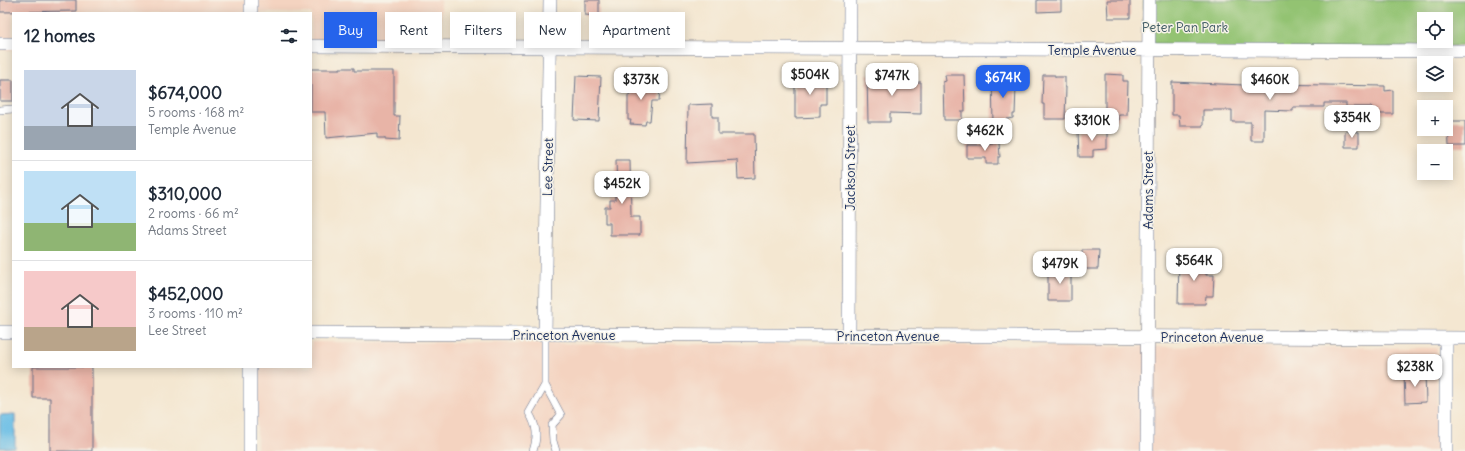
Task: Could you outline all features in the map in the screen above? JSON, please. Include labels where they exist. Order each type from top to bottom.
[{"type":"street","points":[[251,0],[251,12]]},
{"type":"street","name":"Lee Street","points":[[550,0],[550,12]]},
{"type":"street","name":"Jackson Street","points":[[849,336],[850,0]]},
{"type":"street","name":"Adams Street","points":[[1148,451],[1149,0]]},
{"type":"street","points":[[0,44],[12,44]]},
{"type":"street","name":"Temple Avenue","points":[[312,46],[524,47]]},
{"type":"street","name":"Temple Avenue","points":[[581,47],[1465,51]]},
{"type":"street","name":"Lee Street","points":[[545,334],[550,48]]},
{"type":"street","points":[[0,332],[12,332]]},
{"type":"street","name":"Princeton Avenue","points":[[312,333],[1465,338]]},
{"type":"street","points":[[1446,338],[1446,451]]},
{"type":"street","points":[[250,368],[250,451]]},
{"type":"lane","points":[[0,110],[12,109]]},
{"type":"lane","points":[[545,334],[545,385],[561,415],[552,426],[553,441],[556,451]]},
{"type":"lane","points":[[533,451],[536,443],[536,424],[529,413],[545,385]]},
{"type":"shaded area","points":[[0,0],[441,0],[441,12],[385,12],[385,48],[377,48],[377,12],[324,12],[324,48],[312,48],[312,12],[12,12],[12,50],[0,50]]},
{"type":"shaded area","points":[[312,342],[1437,348],[1438,451],[257,451],[257,368],[312,368]]},
{"type":"green space","name":"Peter Pan Park","points":[[1144,0],[1465,0],[1465,46],[1453,46],[1453,12],[1417,12],[1417,47],[1144,55]]},
{"type":"water","points":[[15,414],[15,448],[0,448],[0,415]]},
{"type":"building","points":[[0,0],[76,0],[76,11],[0,12]]},
{"type":"building","points":[[585,0],[599,0],[599,12],[589,12],[589,15],[585,15]]},
{"type":"building","points":[[1037,0],[1061,0],[1061,11],[1037,12]]},
{"type":"building","points":[[1107,0],[1130,0],[1130,18],[1108,18]]},
{"type":"building","points":[[354,68],[354,71],[394,71],[394,116],[400,116],[399,141],[377,138],[377,133],[326,138],[325,112],[312,112],[312,69]]},
{"type":"building","points":[[817,72],[817,80],[826,80],[826,104],[820,104],[820,117],[795,118],[795,79],[804,79],[804,73]]},
{"type":"building","points":[[1105,74],[1123,75],[1123,81],[1128,81],[1127,115],[1119,115],[1119,120],[1105,120]]},
{"type":"building","points":[[867,75],[914,76],[914,82],[921,82],[921,114],[890,113],[890,122],[868,122]]},
{"type":"building","points":[[945,75],[964,75],[965,111],[962,111],[962,120],[944,120],[943,82],[946,81]]},
{"type":"building","points":[[992,75],[1005,75],[1005,78],[1014,77],[1016,87],[1015,114],[1013,114],[1013,118],[1007,119],[1007,124],[993,124]]},
{"type":"building","points":[[1043,75],[1065,77],[1065,119],[1044,119],[1044,104],[1042,104]]},
{"type":"building","points":[[576,76],[601,77],[599,121],[574,120]]},
{"type":"building","points":[[630,79],[652,80],[651,87],[660,87],[659,101],[652,101],[650,121],[646,121],[645,125],[630,124],[631,120],[628,120],[628,95],[630,95]]},
{"type":"building","points":[[0,80],[12,80],[12,101],[0,101]]},
{"type":"building","points":[[1172,82],[1268,86],[1268,84],[1385,86],[1385,91],[1393,90],[1393,114],[1372,114],[1372,107],[1346,107],[1346,103],[1324,103],[1324,107],[1293,107],[1293,111],[1264,110],[1264,141],[1251,141],[1251,122],[1232,122],[1232,110],[1203,110],[1203,126],[1180,126],[1179,115],[1172,115]]},
{"type":"building","points":[[712,104],[712,117],[718,117],[718,134],[754,134],[755,178],[738,179],[737,160],[687,163],[688,105]]},
{"type":"building","points":[[1453,121],[1465,121],[1465,146],[1453,146],[1453,144],[1449,144],[1449,136],[1453,136]]},
{"type":"building","points":[[1078,131],[1107,131],[1107,149],[1093,150],[1093,157],[1079,157]]},
{"type":"building","points":[[1345,131],[1359,132],[1359,147],[1345,147]]},
{"type":"building","points":[[985,143],[999,143],[1000,157],[998,157],[998,164],[986,164],[986,158],[967,158],[967,145],[985,145]]},
{"type":"building","points":[[616,160],[630,160],[631,217],[640,217],[640,235],[610,235],[610,223],[605,223],[605,207],[610,207],[610,200],[615,200],[615,192],[617,192]]},
{"type":"building","points":[[1082,250],[1099,250],[1098,269],[1082,269]]},
{"type":"building","points":[[1179,258],[1206,258],[1206,275],[1214,275],[1213,296],[1206,296],[1205,304],[1178,304]]},
{"type":"building","points":[[1071,268],[1071,301],[1048,301],[1048,269]]},
{"type":"building","points":[[33,368],[92,368],[92,451],[50,451],[50,398],[33,398]]},
{"type":"building","points":[[1404,372],[1416,372],[1416,375],[1425,374],[1426,402],[1405,403]]}]
